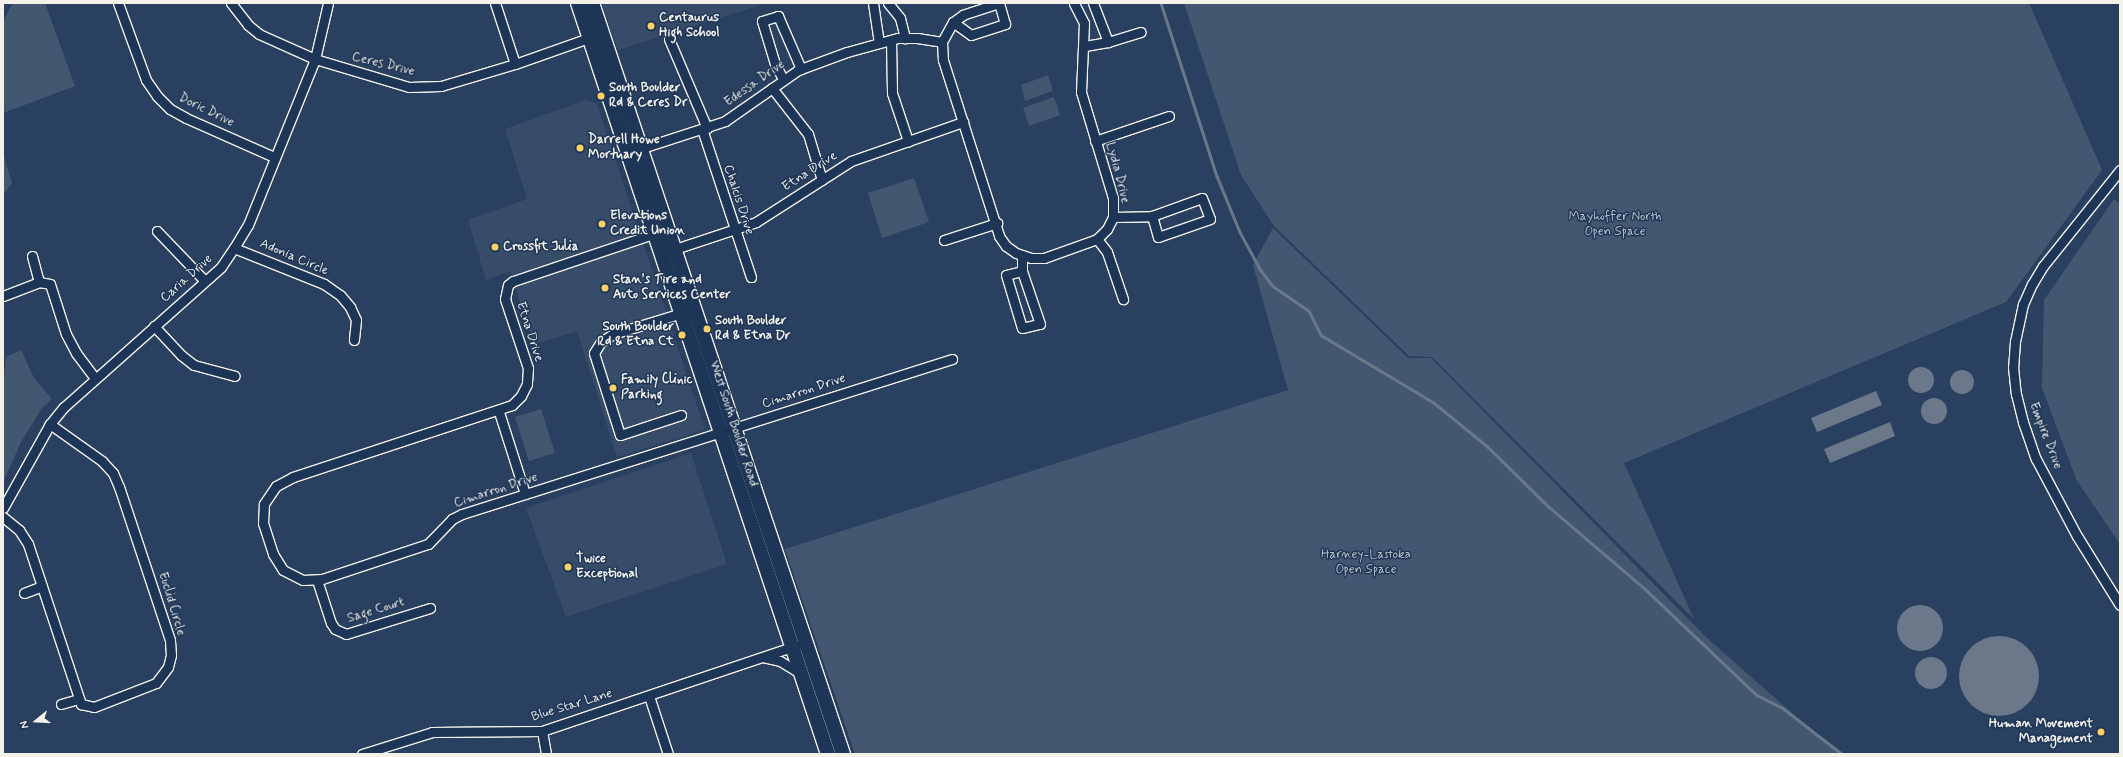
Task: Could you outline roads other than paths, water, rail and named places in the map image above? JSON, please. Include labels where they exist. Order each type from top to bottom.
[{"type":"main road","name":"West South Boulder Road","points":[[578,3],[628,153],[653,234],[681,313],[719,433],[828,754]]},
{"type":"main road","name":"West South Boulder Road","points":[[592,3],[642,148],[843,754]]},
{"type":"street","name":"Doric Drive","points":[[118,3],[146,80],[157,96],[170,109],[186,118],[274,157]]},
{"type":"street","name":"Ceres Drive","points":[[231,3],[248,25],[259,34],[315,59],[386,82],[427,88],[515,64],[589,38]]},
{"type":"street","name":"Caria Drive","points":[[3,508],[50,424],[94,377],[154,326],[204,280],[221,267],[234,248],[248,225],[274,157],[315,59],[328,3]]},
{"type":"street","points":[[495,3],[515,64]]},
{"type":"street","points":[[873,3],[879,43]]},
{"type":"street","points":[[888,3],[900,18],[892,93],[908,141]]},
{"type":"street","name":"Lydia Drive","points":[[1074,3],[1084,23],[1081,92],[1113,198],[1113,217],[1107,229],[1097,239]]},
{"type":"street","points":[[1093,3],[1108,42]]},
{"type":"street","points":[[953,22],[971,35],[1005,24],[994,4],[963,15],[953,22],[942,42],[943,60],[997,223],[999,236],[1006,246],[1022,255],[1044,258],[1097,239],[1107,252],[1123,299]]},
{"type":"street","points":[[783,79],[775,64],[762,21],[778,16],[800,69]]},
{"type":"street","points":[[1084,46],[1108,42],[1140,32]]},
{"type":"street","name":"Chalcis Drive","points":[[668,39],[705,129],[734,230],[751,277]]},
{"type":"street","points":[[898,39],[942,42]]},
{"type":"street","name":"Edessa Drive","points":[[628,153],[705,129],[725,121],[783,79],[800,69],[879,43],[898,39]]},
{"type":"street","points":[[772,88],[808,134],[822,180]]},
{"type":"street","points":[[1095,141],[1169,116]]},
{"type":"street","name":"Etna Drive","points":[[675,249],[756,222],[851,161],[963,122]]},
{"type":"street","name":"Empire Drive","points":[[2120,170],[2065,237],[2032,284],[2024,304],[2015,341],[2014,367],[2016,394],[2036,458],[2077,536],[2120,605]]},
{"type":"street","points":[[1113,217],[1152,216],[1202,198],[1210,219],[1158,236],[1152,216]]},
{"type":"street","points":[[944,240],[997,223]]},
{"type":"street","points":[[157,231],[204,280]]},
{"type":"street","name":"Etna Drive","points":[[521,396],[527,384],[528,368],[505,299],[508,285],[513,281],[653,234]]},
{"type":"street","name":"Adonia Circle","points":[[234,248],[324,284],[340,295],[350,308],[356,320],[354,340]]},
{"type":"street","points":[[1022,255],[1022,271],[1040,324],[1022,328],[1006,275],[1022,271]]},
{"type":"street","points":[[32,256],[38,282]]},
{"type":"street","points":[[3,296],[38,282],[50,284],[66,334],[76,353],[94,377]]},
{"type":"street","points":[[681,415],[620,435],[594,353],[601,342],[613,334],[695,308]]},
{"type":"street","points":[[154,326],[181,355],[194,365],[235,376]]},
{"type":"street","name":"Cimarron Drive","points":[[521,396],[512,405],[499,412],[294,477],[276,486],[269,494],[263,513],[272,554],[283,570],[292,577],[317,580],[428,544],[452,519],[525,494],[952,359]]},
{"type":"street","points":[[499,412],[525,494]]},
{"type":"street","name":"Euclid Circle","points":[[50,424],[102,461],[113,474],[170,640],[171,655],[168,667],[156,683],[94,707],[87,707],[81,704],[79,699]]},
{"type":"street","points":[[3,517],[19,530],[28,544],[79,699],[61,704]]},
{"type":"street","name":"Sage Court","points":[[317,580],[331,623],[335,629],[346,634],[430,608]]},
{"type":"street","points":[[24,593],[42,586]]},
{"type":"street","name":"Blue Star Lane","points":[[362,754],[432,732],[542,731],[807,642]]},
{"type":"street","points":[[762,657],[780,661],[801,674]]},
{"type":"street","points":[[649,696],[668,754]]},
{"type":"street","points":[[542,731],[546,754]]},
{"type":"waterway","points":[[1161,3],[1217,176],[1240,232],[1260,269],[1273,286],[1309,311],[1321,335],[1433,402],[1487,446],[1548,506],[1643,587],[1757,695],[1784,709],[1842,754]]},
{"type":"place","name":"Centaurus High School","points":[[651,26]]},
{"type":"place","name":"South Boulder Rd & Ceres Dr","points":[[601,96]]},
{"type":"place","name":"Darrell Howe Mortuary","points":[[580,148]]},
{"type":"place","name":"Elevations Credit Union","points":[[602,224]]},
{"type":"place","name":"Crossfit Julia","points":[[495,247]]},
{"type":"place","name":"Stan's Tire and Auto Services Center","points":[[605,288]]},
{"type":"place","name":"South Boulder Rd & Etna Dr","points":[[707,329]]},
{"type":"place","name":"South Boulder Rd & Etna Ct","points":[[682,335]]},
{"type":"place","name":"Family Clinic Parking","points":[[613,388]]},
{"type":"place","name":"Twice Exceptional","points":[[568,567]]},
{"type":"place","name":"Human Movement Management","points":[[2101,732]]},
{"type":"park label","name":"Mayhoffer North Open Space","points":[[1615,226]]},
{"type":"park label","name":"Harney-Lastoka Open Space","points":[[1366,564]]}]
